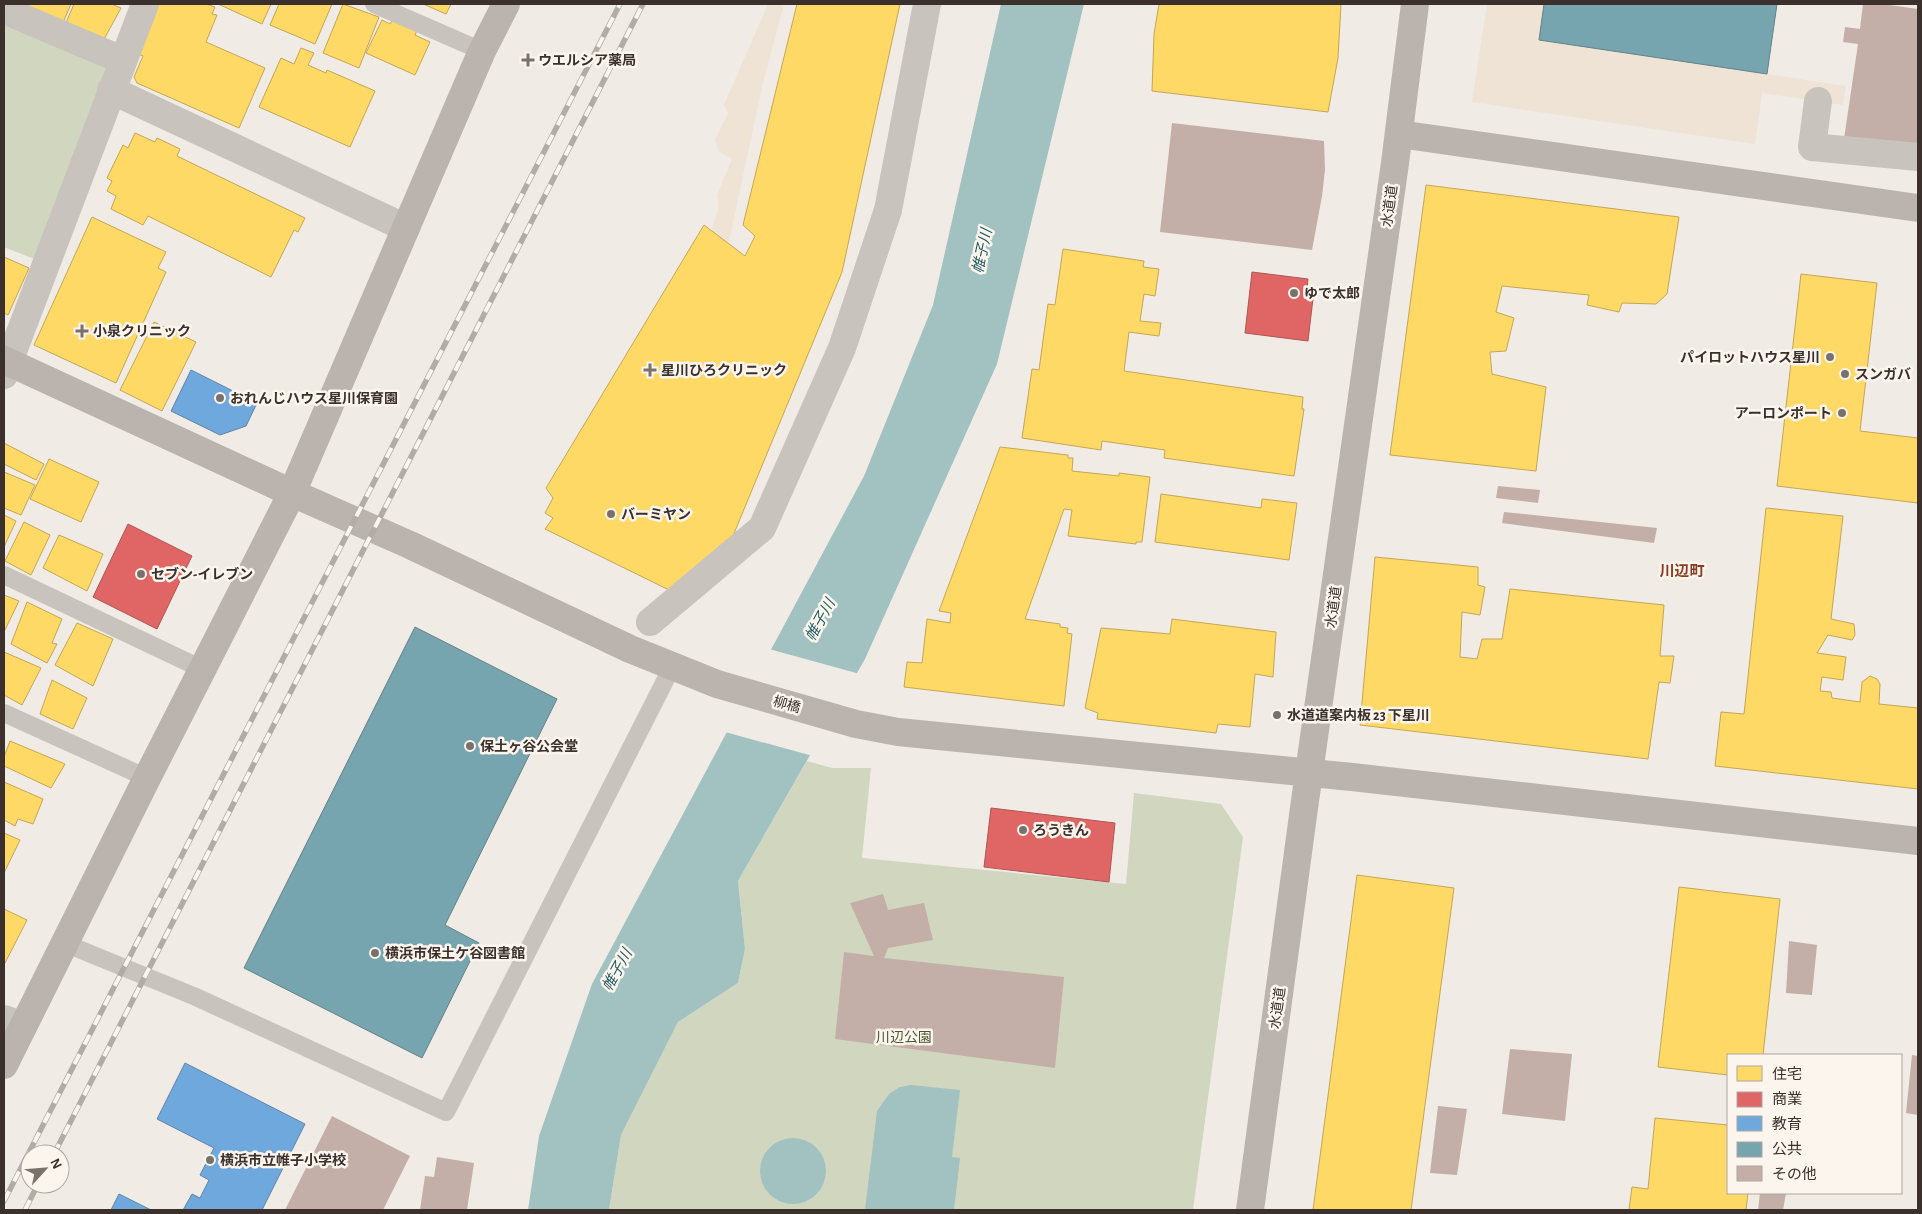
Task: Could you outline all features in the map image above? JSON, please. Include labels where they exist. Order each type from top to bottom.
[{"type":"street","points":[[5,366],[145,4]]},
{"type":"street","points":[[4,1065],[13,1022],[64,943],[292,493],[482,51],[506,4]]},
{"type":"street","points":[[650,622],[762,528],[842,348],[888,210],[927,4]]},
{"type":"street","name":"水道道","points":[[1250,1210],[1399,134],[1415,4]]},
{"type":"street","points":[[4,10],[122,60]]},
{"type":"street","points":[[111,90],[406,228]]},
{"type":"street","points":[[1818,101],[1812,147],[1918,157]]},
{"type":"street","points":[[1399,134],[1918,208]]},
{"type":"street","name":"柳橋","points":[[5,366],[410,545],[672,667],[717,684],[856,724],[898,732],[1309,773],[1918,842]]},
{"type":"lane","points":[[374,4],[482,51]]},
{"type":"lane","points":[[4,575],[202,669]]},
{"type":"lane","points":[[64,943],[196,997],[446,1112],[672,667]]},
{"type":"lane","points":[[4,713],[146,778]]},
{"type":"green space","points":[[4,19],[110,64],[34,259],[4,247]]},
{"type":"green space","name":"川辺公園","points":[[807,761],[832,768],[871,768],[862,858],[1126,884],[1134,793],[1221,804],[1243,837],[1193,1210],[609,1210],[621,1135],[678,1022],[738,983],[745,949],[738,881]]},
{"type":"shaded area","points":[[768,4],[784,4],[762,87],[728,246],[710,235],[719,206],[717,195],[732,159],[719,152],[715,140],[728,113],[724,105]]},
{"type":"shaded area","points":[[1487,4],[1544,4],[1539,40],[1846,86],[1843,105],[1762,93],[1755,144],[1472,102]]},
{"type":"water","name":"帷子川","points":[[1001,4],[1084,4],[997,364],[865,659],[738,881],[745,949],[738,983],[678,1022],[621,1135],[609,1210],[528,1210],[539,1136],[592,984],[864,476],[933,305]]},
{"type":"water","points":[[911,1085],[960,1090],[952,1157],[960,1158],[954,1210],[865,1210],[877,1111],[889,1094],[900,1087]]},
{"type":"water","points":[[793,1138],[805,1141],[816,1148],[823,1159],[826,1171],[823,1183],[816,1194],[805,1201],[793,1204],[781,1201],[770,1194],[763,1183],[760,1171],[763,1159],[770,1148],[781,1141]]},
{"type":"pier","points":[[769,649],[860,674],[813,756],[725,732]]},
{"type":"building: 住宅","points":[[17,4],[71,4],[62,25]]},
{"type":"building: 住宅","points":[[74,4],[111,4],[121,8],[102,43],[65,25]]},
{"type":"building: 住宅","points":[[157,4],[206,4],[215,7],[212,14],[217,15],[206,42],[265,68],[239,128],[137,83],[134,77],[143,56],[136,53]]},
{"type":"building: 住宅","points":[[218,4],[271,4],[262,24]]},
{"type":"building: 住宅","points":[[279,4],[332,4],[315,44],[270,25]]},
{"type":"building: 住宅","points":[[343,4],[379,17],[359,68],[323,53]]},
{"type":"building: 住宅","points":[[423,4],[451,4],[446,14]]},
{"type":"building: 住宅","points":[[797,4],[900,4],[842,272],[728,548],[669,590],[545,529],[553,518],[545,513],[553,498],[546,488],[704,225],[745,256],[755,236],[743,225]]},
{"type":"building: 住宅","points":[[1159,4],[1341,4],[1338,58],[1328,112],[1152,91],[1154,34]]},
{"type":"building: 住宅","points":[[394,17],[418,28],[415,35],[430,42],[415,75],[366,53],[382,20],[390,24]]},
{"type":"building: 住宅","points":[[301,48],[314,53],[308,65],[326,73],[327,70],[375,91],[350,147],[259,107],[281,58],[294,64]]},
{"type":"building: 住宅","points":[[135,133],[155,142],[157,138],[180,149],[177,156],[305,218],[298,232],[294,230],[271,277],[148,216],[143,225],[111,209],[116,196],[107,191],[112,181],[107,178],[123,145],[128,148]]},
{"type":"building: 住宅","points":[[1426,185],[1679,217],[1667,294],[1656,304],[1622,303],[1619,312],[1587,305],[1589,295],[1502,286],[1496,312],[1514,318],[1506,351],[1490,352],[1492,374],[1546,387],[1536,471],[1390,455]]},
{"type":"building: 住宅","points":[[92,217],[166,252],[158,268],[166,272],[116,383],[34,345]]},
{"type":"building: 住宅","points":[[1063,249],[1144,261],[1143,267],[1159,269],[1155,296],[1144,294],[1140,321],[1161,323],[1159,336],[1129,332],[1124,371],[1303,397],[1302,409],[1304,409],[1294,476],[1164,458],[1165,450],[1102,441],[1101,450],[1022,438],[1032,369],[1039,370],[1048,304],[1055,305]]},
{"type":"building: 住宅","points":[[4,257],[29,268],[8,315],[4,313]]},
{"type":"building: 住宅","name":"パイロットハウス星川","points":[[1801,274],[1877,283],[1860,431],[1918,438],[1918,503],[1777,486]]},
{"type":"building: 住宅","points":[[154,322],[196,342],[162,411],[120,390]]},
{"type":"building: 住宅","points":[[4,443],[44,464],[36,480],[4,464]]},
{"type":"building: 住宅","points":[[1000,447],[1068,455],[1068,458],[1073,458],[1072,471],[1119,476],[1119,473],[1150,477],[1142,542],[1136,542],[1136,544],[1068,536],[1072,510],[1064,509],[1025,619],[1060,624],[1060,627],[1068,628],[1067,633],[1072,634],[1064,706],[904,687],[907,662],[922,663],[927,619],[950,623],[951,613],[939,611]]},
{"type":"building: 住宅","points":[[49,459],[99,482],[81,522],[30,499]]},
{"type":"building: 住宅","points":[[4,472],[35,485],[21,515],[4,508]]},
{"type":"building: 住宅","points":[[1161,494],[1261,508],[1262,499],[1297,503],[1289,560],[1155,542]]},
{"type":"building: 住宅","points":[[1766,508],[1843,516],[1831,619],[1854,624],[1855,635],[1852,640],[1828,635],[1817,653],[1846,657],[1843,680],[1822,677],[1820,691],[1831,692],[1832,698],[1860,702],[1862,682],[1870,676],[1877,679],[1880,684],[1879,704],[1918,708],[1918,789],[1715,766],[1721,712],[1744,714]]},
{"type":"building: 住宅","points":[[4,515],[16,521],[4,547]]},
{"type":"building: 住宅","points":[[24,522],[50,535],[31,575],[5,561]]},
{"type":"building: 住宅","points":[[59,535],[103,554],[87,591],[43,568]]},
{"type":"building: 住宅","points":[[1375,557],[1478,567],[1478,585],[1485,587],[1480,615],[1462,612],[1460,657],[1477,659],[1482,639],[1502,639],[1510,589],[1664,605],[1660,656],[1674,656],[1670,683],[1659,682],[1648,759],[1360,725]]},
{"type":"building: 住宅","points":[[4,595],[19,601],[4,632]]},
{"type":"building: 住宅","points":[[27,602],[62,619],[52,643],[57,644],[47,663],[11,644]]},
{"type":"building: 住宅","points":[[1172,619],[1276,632],[1273,677],[1255,674],[1250,727],[1218,724],[1216,733],[1097,719],[1098,713],[1085,708],[1101,628],[1170,634]]},
{"type":"building: 住宅","points":[[77,623],[113,639],[93,686],[55,665]]},
{"type":"building: 住宅","points":[[4,652],[41,668],[22,705],[4,695]]},
{"type":"building: 住宅","points":[[52,680],[87,698],[73,729],[40,714]]},
{"type":"building: 住宅","points":[[10,741],[65,764],[51,788],[4,766],[4,757]]},
{"type":"building: 住宅","points":[[4,782],[43,799],[33,824],[18,819],[15,826],[4,820]]},
{"type":"building: 住宅","points":[[4,833],[20,840],[4,873]]},
{"type":"building: 住宅","points":[[1357,875],[1454,888],[1411,1210],[1313,1210]]},
{"type":"building: 住宅","points":[[1679,887],[1780,899],[1763,1054],[1727,1054],[1727,1075],[1658,1067]]},
{"type":"building: 住宅","points":[[4,909],[27,920],[4,965]]},
{"type":"building: 住宅","points":[[1655,1118],[1727,1125],[1727,1194],[1748,1194],[1746,1210],[1629,1210],[1632,1187],[1648,1189]]},
{"type":"building: 商業","points":[[1252,272],[1308,279],[1307,289],[1314,290],[1308,341],[1245,333]]},
{"type":"building: 商業","points":[[128,524],[192,556],[157,629],[93,597]]},
{"type":"building: 商業","points":[[991,808],[1115,823],[1109,882],[984,867]]},
{"type":"building: 教育","points":[[191,370],[257,403],[246,426],[220,435],[171,411]]},
{"type":"building: 教育","points":[[185,1063],[305,1124],[262,1210],[183,1210],[192,1194],[200,1198],[209,1180],[200,1175],[214,1148],[157,1119]]},
{"type":"building: 教育","points":[[119,1194],[151,1210],[111,1210]]},
{"type":"building: 公共","points":[[1544,4],[1777,4],[1767,74],[1539,40]]},
{"type":"building: 公共","points":[[415,627],[557,699],[445,925],[479,943],[422,1058],[244,968]]},
{"type":"building: その他","points":[[1863,4],[1883,4],[1918,9],[1918,145],[1844,139],[1858,44],[1843,42],[1845,27],[1860,29]]},
{"type":"building: その他","points":[[1172,123],[1324,141],[1325,170],[1312,250],[1160,232]]},
{"type":"building: その他","points":[[1498,486],[1540,490],[1538,503],[1496,498]]},
{"type":"building: その他","points":[[1504,512],[1657,528],[1654,543],[1502,523]]},
{"type":"building: その他","points":[[883,894],[888,910],[924,903],[933,940],[888,948],[884,958],[1064,977],[1055,1068],[835,1039],[844,952],[874,956],[850,903]]},
{"type":"building: その他","points":[[1789,941],[1817,945],[1812,995],[1786,993]]},
{"type":"building: その他","points":[[1510,1049],[1572,1054],[1565,1121],[1502,1114]]},
{"type":"building: その他","points":[[1912,1055],[1918,1056],[1918,1115],[1906,1113]]},
{"type":"building: その他","points":[[1438,1106],[1467,1109],[1457,1175],[1430,1173]]},
{"type":"building: その他","points":[[332,1116],[410,1156],[383,1210],[285,1210]]},
{"type":"building: その他","points":[[437,1157],[474,1163],[467,1210],[420,1210],[425,1176],[434,1177]]},
{"type":"building: その他","points":[[1760,1194],[1786,1194],[1783,1210],[1758,1210]]},
{"type":"railway","points":[[4,1201],[620,4]]},
{"type":"railway","points":[[59,1144],[643,4]]},
{"type":"railway","points":[[25,1210],[33,1194]]},
{"type":"place","name":"ウエルシア薬局","points":[[528,60]]},
{"type":"place","name":"ゆで太郎","points":[[1294,293]]},
{"type":"place","name":"小泉クリニック","points":[[82,331]]},
{"type":"place","name":"パイロットハウス星川","points":[[1830,357]]},
{"type":"place","name":"星川ひろクリニック","points":[[650,370]]},
{"type":"place","name":"スンガバ","points":[[1845,374]]},
{"type":"place","name":"おれんじハウス星川保育園","points":[[220,398]]},
{"type":"place","name":"アーロンポート","points":[[1842,413]]},
{"type":"place","name":"バーミヤン","points":[[611,514]]},
{"type":"place","name":"セブン-イレブン","points":[[141,574]]},
{"type":"place","name":"水道道案内板 23 下星川","points":[[1277,715]]},
{"type":"place","name":"保土ヶ谷公会堂","points":[[470,746]]},
{"type":"place","name":"ろうきん","points":[[1023,830]]},
{"type":"place","name":"横浜市保土ケ谷図書館","points":[[375,953]]},
{"type":"place","name":"横浜市立帷子小学校","points":[[210,1160]]},
{"type":"district","name":"川辺町","points":[[1682,571]]}]
